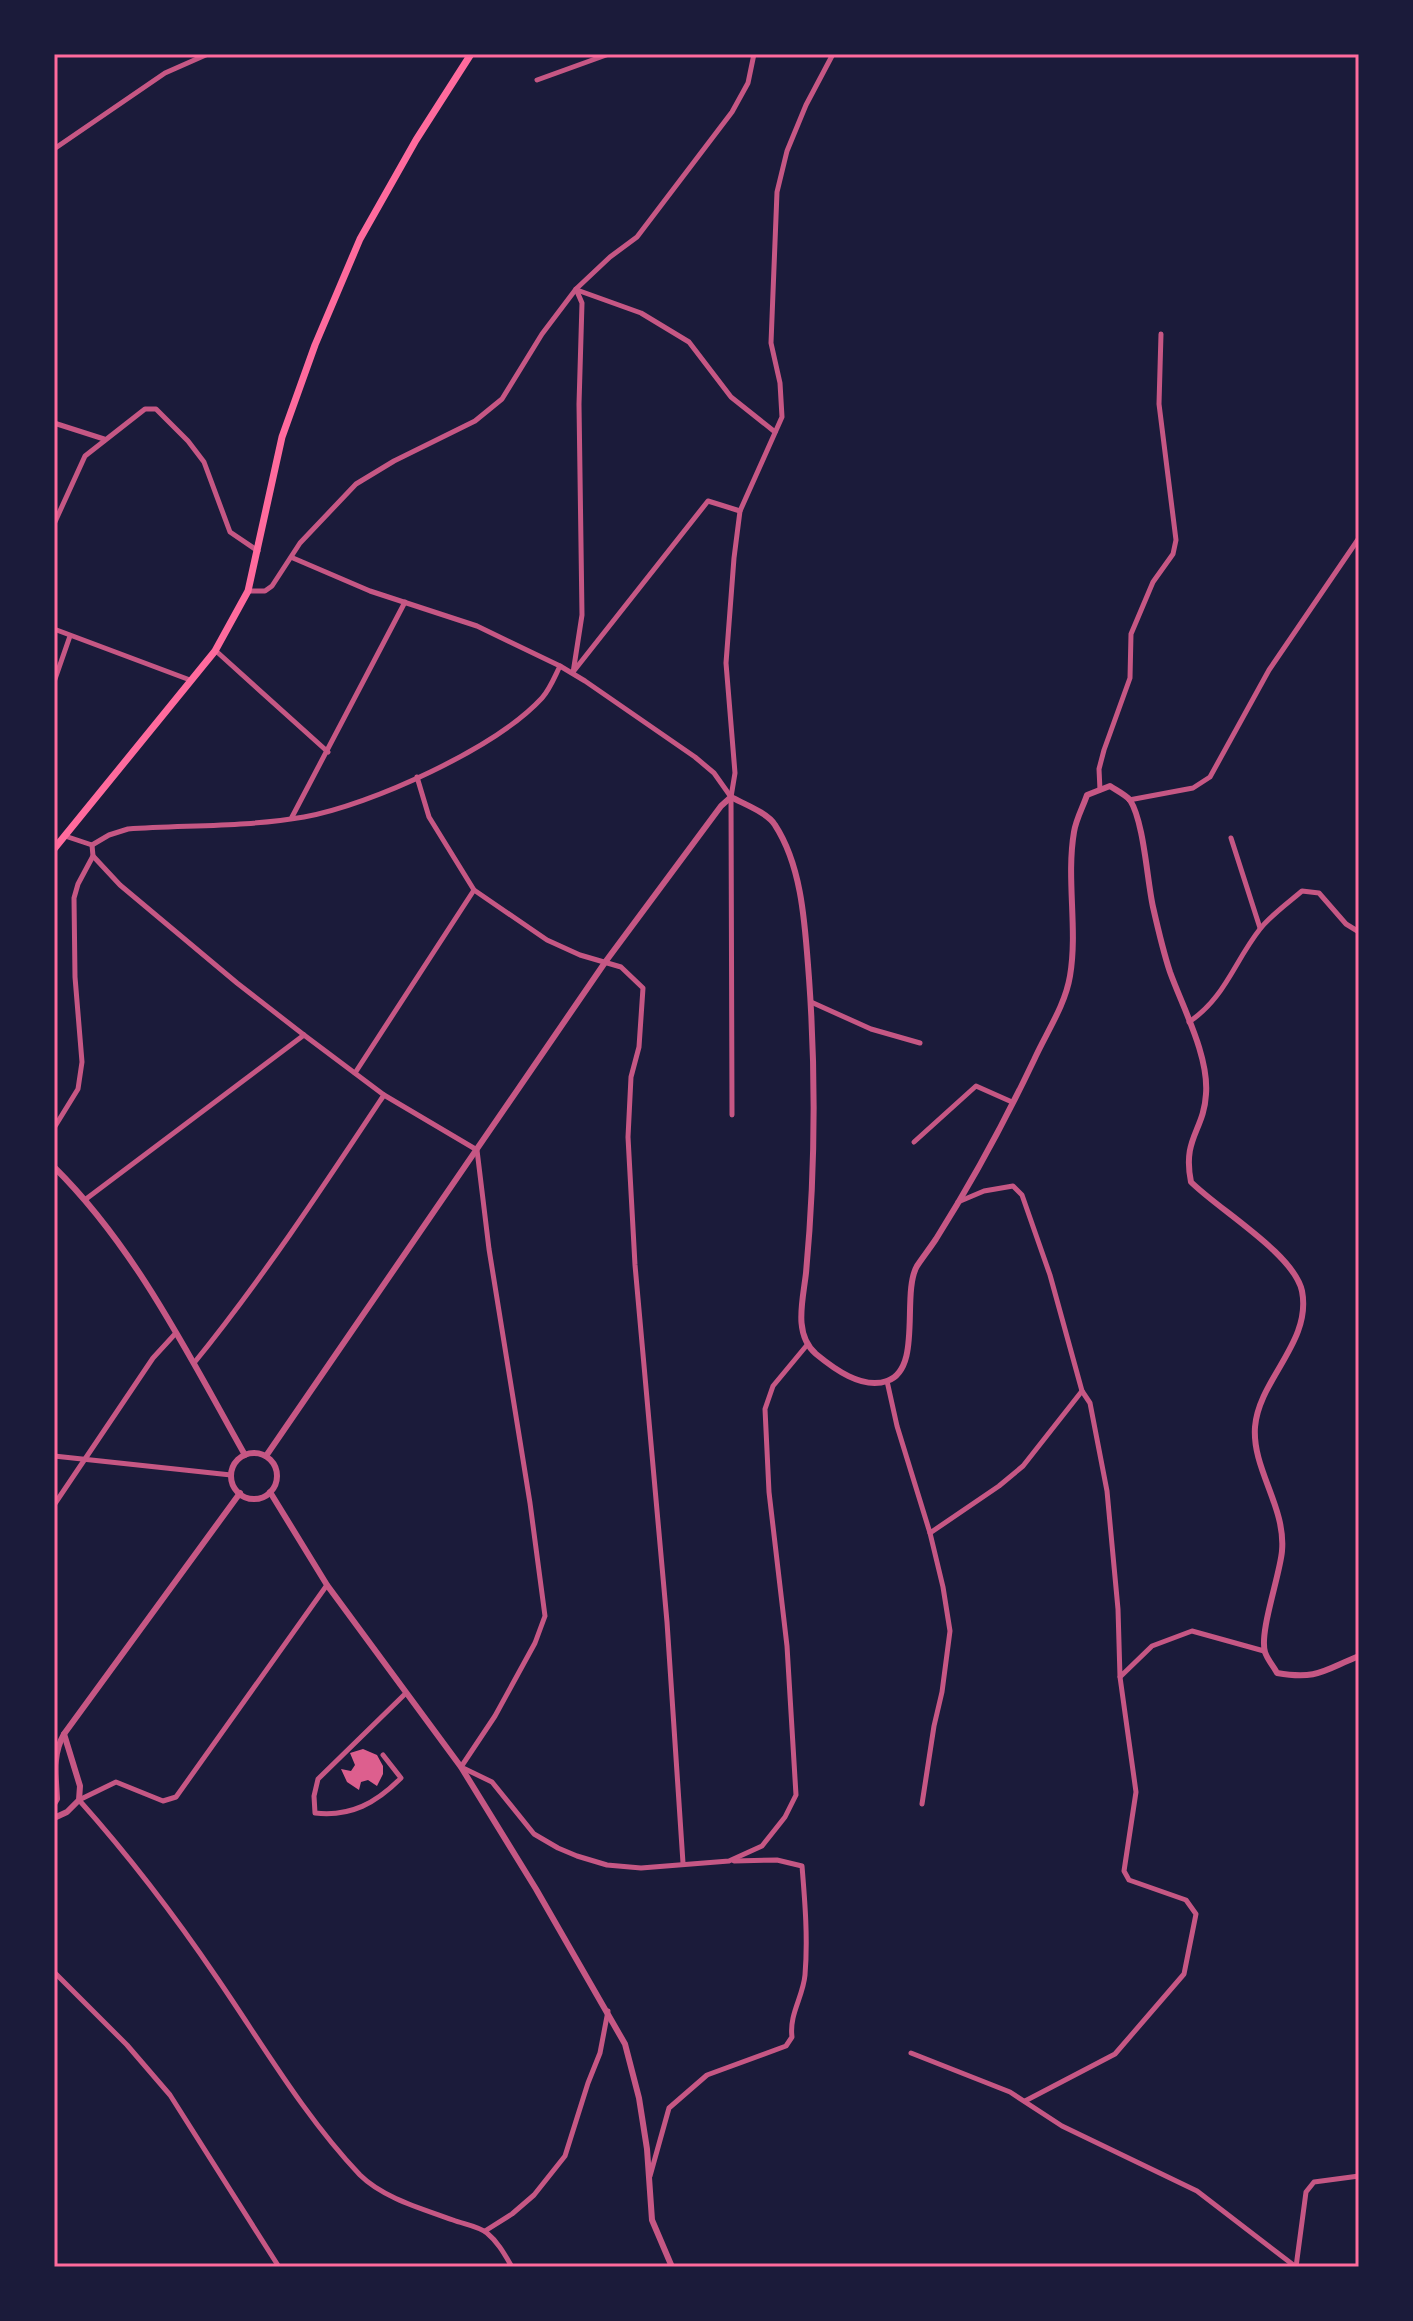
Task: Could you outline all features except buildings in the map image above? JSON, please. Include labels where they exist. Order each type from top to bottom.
[{"type":"main road","points":[[54,849],[215,651],[248,591],[282,437],[315,345],[360,239],[416,140],[471,54]]},
{"type":"street","points":[[54,149],[165,73],[208,54]]},
{"type":"street","points":[[537,80],[609,54]]},
{"type":"street","points":[[248,591],[265,591],[272,586],[300,543],[356,484],[475,421],[502,399],[542,334],[577,289],[610,257],[637,237],[732,112],[748,83],[754,54]]},
{"type":"street","points":[[732,1115],[731,797],[735,773],[726,663],[740,511],[782,417],[780,383],[771,343],[777,192],[787,151],[806,105],[833,54]]},
{"type":"street","points":[[577,289],[641,313],[689,342],[731,397],[775,432]]},
{"type":"street","points":[[573,673],[582,615],[579,404],[582,303],[577,289]]},
{"type":"street","points":[[1100,790],[1099,769],[1104,750],[1130,678],[1131,634],[1153,582],[1173,554],[1176,540],[1159,404],[1161,334]]},
{"type":"street","points":[[54,524],[85,456],[145,409],[156,409],[204,462],[230,532],[258,551]]},
{"type":"street","points":[[54,423],[105,440]]},
{"type":"street","points":[[573,673],[708,501],[740,511]]},
{"type":"street","points":[[1129,800],[1193,788],[1210,777],[1269,670],[1359,538]]},
{"type":"street","points":[[293,557],[370,591],[477,626],[573,673],[695,757],[714,773],[731,797],[774,822],[789,854],[798,887],[813,1033],[811,1212],[801,1321],[807,1345],[833,1368],[863,1382],[887,1381],[902,1369],[909,1343],[910,1284],[916,1269],[956,1203],[1058,1013],[1070,977],[1070,881],[1074,830],[1087,795],[1110,786],[1129,800],[1141,834],[1153,906],[1169,969],[1203,1062],[1206,1094],[1189,1144],[1187,1163],[1191,1182],[1290,1265],[1302,1290],[1302,1315],[1291,1347],[1263,1396],[1255,1427],[1258,1454],[1275,1499],[1282,1548],[1264,1651],[1277,1673],[1300,1677],[1330,1670],[1359,1656]]},
{"type":"street","points":[[291,818],[405,602]]},
{"type":"street","points":[[54,629],[190,680]]},
{"type":"street","points":[[54,682],[70,636]]},
{"type":"street","points":[[215,651],[328,752]]},
{"type":"street","points":[[63,835],[92,845],[128,829],[221,825],[291,818],[345,808],[455,759],[525,714],[545,695],[560,666]]},
{"type":"street","points":[[417,777],[429,817],[474,890],[547,940],[580,955],[621,967],[643,988],[639,1047],[631,1077],[628,1137],[635,1265],[667,1622],[683,1863]]},
{"type":"street","points":[[266,1456],[606,961],[721,806],[731,797]]},
{"type":"street","points":[[1231,838],[1260,928]]},
{"type":"street","points":[[54,1128],[78,1089],[82,1062],[75,977],[74,898],[93,856],[92,845]]},
{"type":"street","points":[[93,856],[120,885],[304,1035],[384,1095],[477,1150]]},
{"type":"street","points":[[355,1073],[474,890]]},
{"type":"street","points":[[1189,1022],[1207,1010],[1260,928],[1302,891],[1319,893],[1346,924],[1359,932]]},
{"type":"street","points":[[811,1002],[871,1029],[920,1043]]},
{"type":"street","points":[[86,1199],[304,1035]]},
{"type":"street","points":[[914,1142],[976,1086],[1012,1102]]},
{"type":"street","points":[[193,1364],[298,1225],[384,1095]]},
{"type":"street","points":[[461,1767],[535,1643],[545,1616],[489,1249],[477,1150]]},
{"type":"street","points":[[54,1167],[86,1199],[125,1251],[245,1455]]},
{"type":"street","points":[[956,1203],[984,1191],[1013,1186],[1022,1195],[1050,1275],[1082,1391],[1090,1403],[1107,1491],[1118,1609],[1120,1677],[1136,1792],[1124,1871],[1129,1880],[1186,1900],[1196,1914],[1184,1974],[1115,2054],[1025,2101]]},
{"type":"street","points":[[54,1505],[153,1358],[175,1334]]},
{"type":"street","points":[[729,1861],[762,1846],[785,1817],[796,1795],[787,1646],[769,1492],[765,1409],[773,1386],[807,1345]]},
{"type":"street","points":[[887,1381],[897,1426],[930,1533],[950,1631],[922,1804]]},
{"type":"street","points":[[930,1533],[1023,1466],[1082,1391]]},
{"type":"street","points":[[252,1453],[266,1456],[273,1462],[277,1478],[270,1492],[255,1499],[240,1493],[233,1485],[231,1475],[238,1460],[252,1453]]},
{"type":"street","points":[[54,1456],[231,1475]]},
{"type":"street","points":[[270,1492],[327,1585],[461,1767],[608,2010],[625,2044],[639,2098],[650,2177],[652,2220],[672,2267]]},
{"type":"street","points":[[54,1804],[57,1799],[54,1758],[64,1734],[240,1493]]},
{"type":"street","points":[[54,1818],[67,1812],[79,1800],[116,1782],[163,1801],[176,1797],[327,1585]]},
{"type":"street","points":[[1120,1677],[1152,1646],[1192,1631],[1264,1651]]},
{"type":"street","points":[[383,1755],[401,1778],[379,1799],[351,1812],[330,1815],[315,1813],[314,1796],[318,1779],[405,1694]]},
{"type":"street","points":[[64,1734],[80,1786],[79,1800],[116,1842],[217,1977],[283,2078],[335,2147],[364,2179],[391,2195],[485,2231],[504,2251],[512,2267]]},
{"type":"street","points":[[461,1767],[492,1782],[534,1834],[577,1856],[607,1865],[641,1868],[683,1863],[777,1860],[802,1866],[806,1917],[805,1978],[790,2023],[792,2037],[786,2046],[707,2075],[669,2108],[650,2177]]},
{"type":"street","points":[[54,1972],[127,2045],[170,2095],[279,2267]]},
{"type":"street","points":[[485,2231],[534,2195],[565,2156],[600,2053],[608,2010]]},
{"type":"street","points":[[911,2053],[1010,2092],[1062,2126],[1197,2191],[1296,2267],[1306,2192],[1314,2182],[1359,2176]]}]
